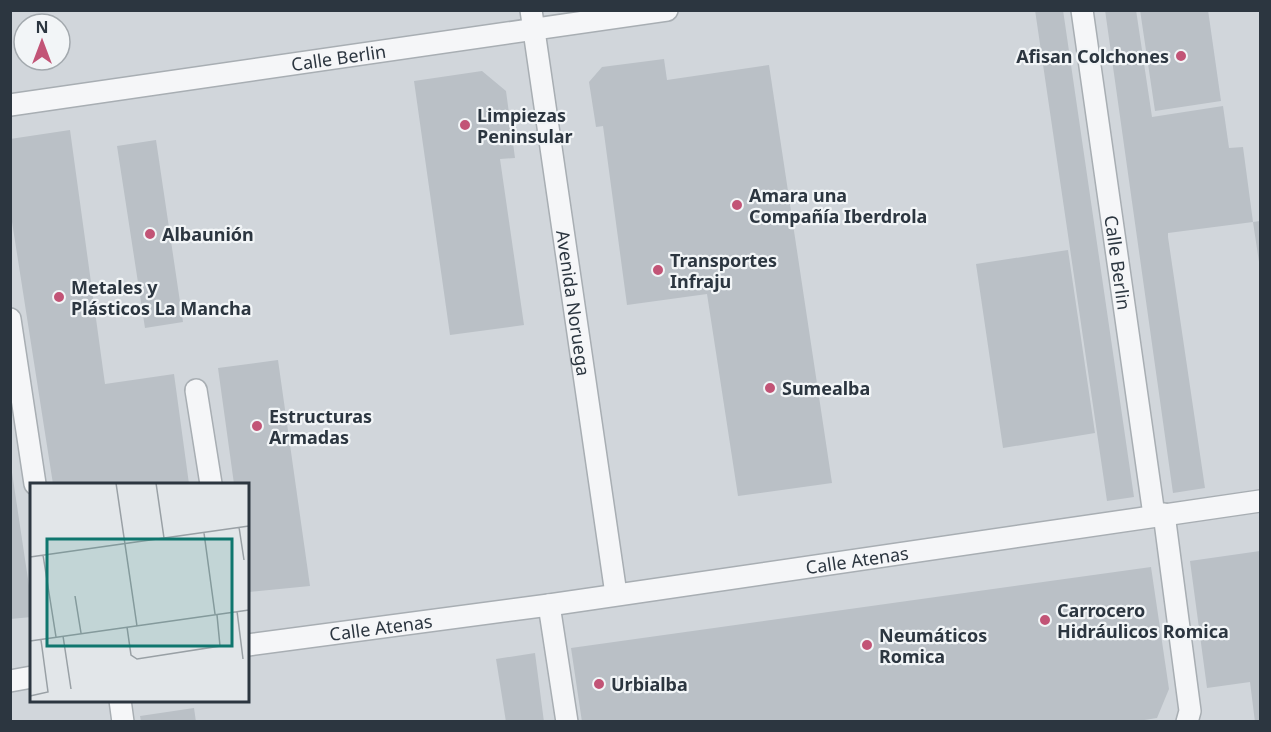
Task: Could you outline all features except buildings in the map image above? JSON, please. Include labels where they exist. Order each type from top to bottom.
[{"type":"street","name":"Calle Berlin","points":[[10,105],[533,20],[667,10]]},
{"type":"street","name":"Calle Berlin","points":[[1082,10],[1159,515]]},
{"type":"street","name":"Avenida Noruega","points":[[533,20],[616,594]]},
{"type":"street","points":[[10,319],[35,483]]},
{"type":"street","points":[[196,390],[211,483]]},
{"type":"street","name":"Calle Atenas","points":[[249,645],[700,584],[1260,501]]},
{"type":"street","points":[[1159,515],[1190,711],[1187,722]]},
{"type":"street","points":[[549,605],[567,722]]},
{"type":"street","points":[[10,681],[30,677]]},
{"type":"street","points":[[120,702],[123,722]]},
{"type":"shaded area","points":[[10,11],[1260,11],[1260,721],[11,721]]},
{"type":"place","name":"Afisan Colchones","points":[[1181,56]]},
{"type":"place","name":"Limpiezas Peninsular","points":[[465,125]]},
{"type":"place","name":"Amara una Compañía Iberdrola","points":[[737,205]]},
{"type":"place","name":"Albaunión","points":[[150,234]]},
{"type":"place","name":"Transportes Infraju","points":[[658,270]]},
{"type":"place","name":"Metales y Plásticos La Mancha","points":[[59,297]]},
{"type":"place","name":"Sumealba","points":[[770,388]]},
{"type":"place","name":"Estructuras Armadas","points":[[257,426]]},
{"type":"place","name":"Carrocero Hidráulicos Romica","points":[[1045,620]]},
{"type":"place","name":"Neumáticos Romica","points":[[867,645]]},
{"type":"place","name":"Urbialba","points":[[599,684]]}]
